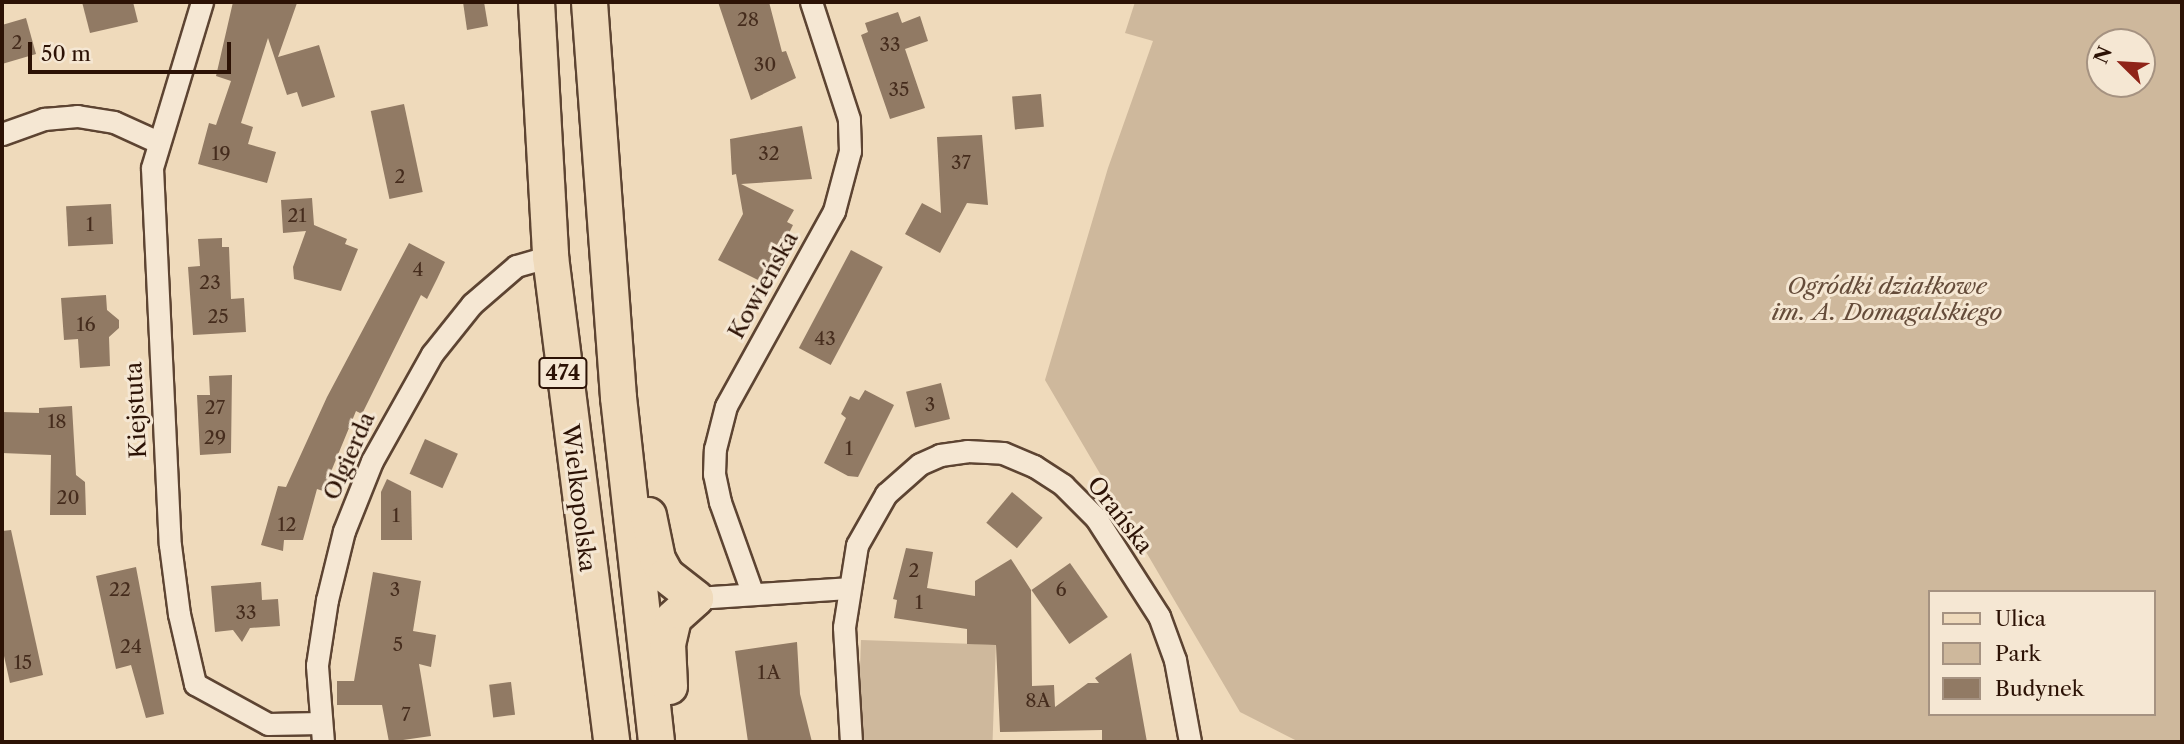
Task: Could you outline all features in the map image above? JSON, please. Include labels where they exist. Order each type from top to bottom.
[{"type":"main road","name":"Wielkopolska","points":[[537,2],[550,256],[611,742]]},
{"type":"main road","name":"Wielkopolska","points":[[589,2],[618,397],[656,742]]},
{"type":"main road","points":[[618,397],[657,559],[666,575],[695,598],[673,618],[667,643],[669,742]]},
{"type":"street","name":"Kiejstuta","points":[[202,2],[152,168],[151,204],[170,545],[195,684],[268,724],[322,733]]},
{"type":"street","name":"Kowieńska","points":[[752,592],[720,502],[714,474],[715,449],[726,406],[834,211],[850,150],[849,119],[811,2]]},
{"type":"street","points":[[2,134],[44,118],[77,117],[114,122],[158,142]]},
{"type":"street","name":"Olgierda","points":[[322,733],[317,665],[327,600],[344,531],[372,461],[432,354],[472,304],[516,266],[550,256]]},
{"type":"street","name":"Orańska","points":[[851,742],[844,661],[849,588],[858,545],[870,517],[886,494],[920,464],[940,455],[967,451],[1003,453],[1034,466],[1063,485],[1096,518],[1159,616],[1175,660],[1190,742]]},
{"type":"street","points":[[695,598],[752,592],[849,588]]},
{"type":"green space","name":"Ogródki działkowe im. A. Domagalskiego","points":[[1135,2],[2182,2],[2182,742],[1299,742],[1240,712],[1045,380],[1108,168],[1153,41],[1125,33]]},
{"type":"green space","points":[[861,640],[996,645],[993,742],[857,742]]},
{"type":"building","points":[[82,2],[133,2],[138,22],[90,33]]},
{"type":"building","points":[[233,2],[297,3],[278,57],[319,45],[335,97],[302,107],[297,92],[287,95],[268,38],[241,123],[253,127],[248,144],[276,152],[267,183],[198,164],[209,123],[216,125],[231,81],[216,76]]},
{"type":"building","points":[[463,2],[484,2],[488,26],[467,30]]},
{"type":"building","points":[[718,2],[769,2],[782,52],[786,51],[796,78],[751,100]]},
{"type":"building","points":[[898,12],[902,23],[920,16],[928,41],[905,49],[925,108],[890,119],[861,35],[868,32],[865,23]]},
{"type":"building","points":[[26,18],[36,54],[2,64],[2,25]]},
{"type":"building","points":[[1041,94],[1044,127],[1015,129],[1012,97]]},
{"type":"building","points":[[404,104],[423,192],[389,199],[371,111]]},
{"type":"building","points":[[802,126],[812,179],[741,184],[794,210],[787,222],[793,225],[764,283],[718,260],[743,214],[736,174],[732,175],[730,139]]},
{"type":"building","points":[[982,135],[988,205],[967,203],[940,253],[905,234],[922,203],[941,213],[937,137]]},
{"type":"building","points":[[312,198],[314,225],[347,239],[345,244],[358,249],[341,291],[294,279],[293,267],[306,231],[283,233],[281,200]]},
{"type":"building","points":[[111,204],[113,244],[68,246],[66,206]]},
{"type":"building","points":[[222,238],[222,247],[229,247],[231,299],[244,298],[246,332],[193,335],[188,267],[200,266],[198,239]]},
{"type":"building","points":[[409,243],[445,262],[437,279],[427,299],[421,295],[362,414],[356,411],[323,491],[317,489],[303,540],[284,540],[283,551],[261,545],[278,486],[286,487],[327,397]]},
{"type":"building","points":[[851,250],[883,267],[831,365],[799,348]]},
{"type":"building","points":[[106,295],[107,310],[119,320],[119,328],[109,337],[110,366],[80,368],[78,339],[64,340],[61,298]]},
{"type":"building","points":[[232,375],[231,453],[200,455],[197,395],[210,395],[209,376]]},
{"type":"building","points":[[941,383],[950,419],[915,428],[906,392]]},
{"type":"building","points":[[865,390],[894,405],[858,477],[848,476],[824,463],[846,418],[841,414],[850,396],[859,400]]},
{"type":"building","points":[[72,406],[76,475],[85,482],[86,515],[50,515],[51,455],[2,453],[2,412],[39,413],[39,408]]},
{"type":"building","points":[[425,439],[458,454],[442,488],[410,474]]},
{"type":"building","points":[[387,479],[411,491],[412,540],[381,540],[381,492]]},
{"type":"building","points":[[1012,492],[1043,518],[1017,548],[986,523]]},
{"type":"building","points":[[11,530],[43,675],[10,683],[2,647],[2,531]]},
{"type":"building","points":[[906,548],[933,552],[927,588],[975,596],[975,581],[1011,559],[1031,590],[1032,686],[1054,685],[1055,707],[1088,683],[1099,683],[1095,678],[1131,653],[1147,742],[1102,742],[1102,730],[1000,732],[996,645],[967,644],[967,629],[894,618],[897,600],[893,599]]},
{"type":"building","points":[[1070,563],[1108,617],[1069,644],[1031,590]]},
{"type":"building","points":[[136,567],[164,714],[146,718],[131,665],[116,669],[96,576]]},
{"type":"building","points":[[373,572],[421,581],[413,631],[436,635],[431,667],[419,664],[431,736],[389,742],[382,705],[337,705],[337,681],[354,681]]},
{"type":"building","points":[[261,582],[262,600],[278,599],[280,626],[250,628],[242,642],[233,630],[215,632],[211,586]]},
{"type":"building","points":[[797,642],[800,694],[812,742],[748,742],[735,651]]},
{"type":"building","points":[[511,682],[515,715],[493,717],[489,685]]}]
